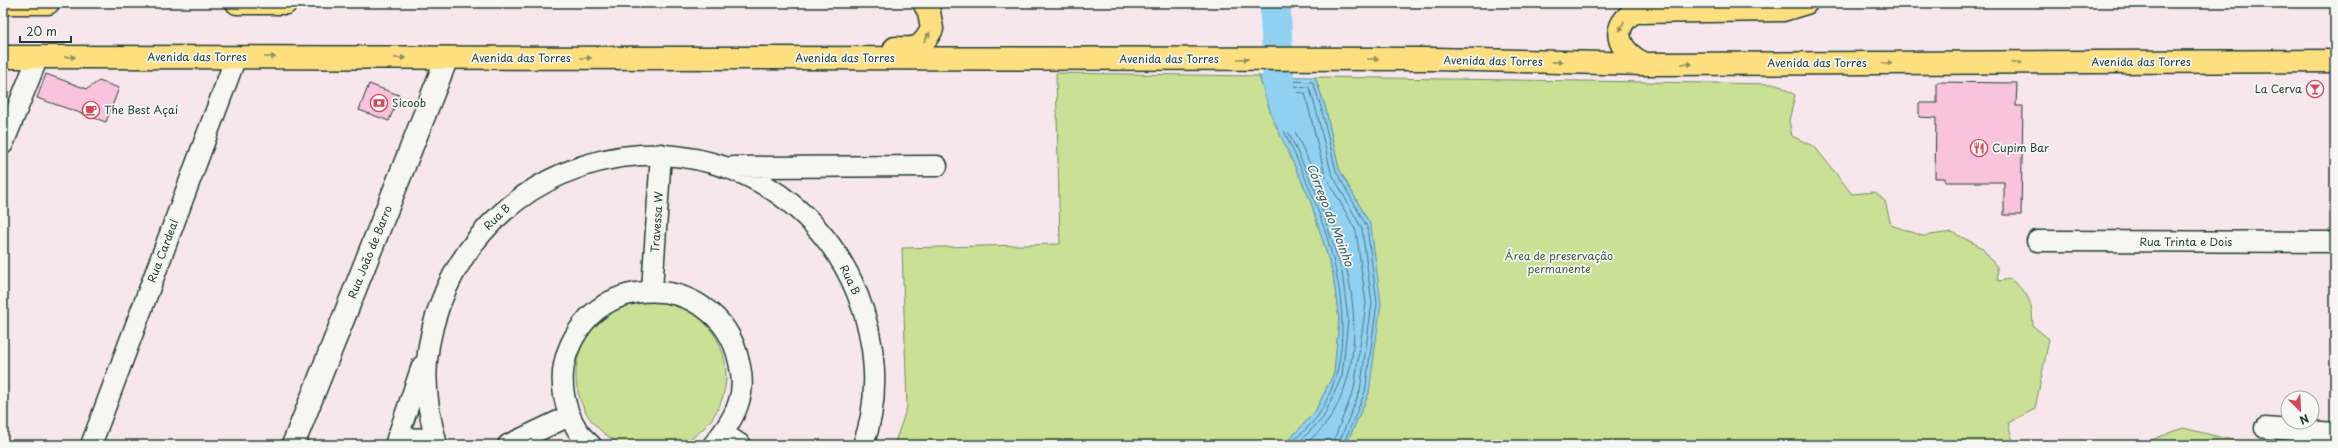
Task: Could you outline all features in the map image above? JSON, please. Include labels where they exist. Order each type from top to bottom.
[{"type":"main road","points":[[6,3],[48,3]]},
{"type":"main road","points":[[3,15],[31,3]]},
{"type":"main road","points":[[237,3],[286,3]]},
{"type":"main road","points":[[698,57],[749,47],[915,49],[926,41],[932,29],[929,12],[924,3]]},
{"type":"main road","points":[[1645,64],[1633,58],[1620,43],[1619,31],[1626,17],[1634,12],[1783,10],[1806,3]]},
{"type":"main road","name":"Avenida das Torres","points":[[3,57],[698,57],[1148,60],[1434,59],[1645,64],[2335,61]]},
{"type":"street","points":[[3,144],[38,57]]},
{"type":"street","name":"Rua Cardeal","points":[[90,445],[236,57]]},
{"type":"street","name":"Rua João de Barro","points":[[293,445],[447,58]]},
{"type":"street","name":"Rua B","points":[[436,445],[427,398],[429,345],[439,305],[456,268],[479,234],[508,205],[542,182],[580,166],[620,156],[661,154],[695,158],[728,167],[765,185],[799,209],[827,239],[849,273],[865,311],[873,352],[874,392],[867,433],[863,445]]},
{"type":"street","name":"Travessa W","points":[[652,290],[661,154]]},
{"type":"street","name":"Rua B","points":[[728,167],[937,166]]},
{"type":"street","name":"Rua Trinta e Dois","points":[[2037,241],[2335,242]]},
{"type":"street","points":[[591,445],[585,440],[569,416],[562,388],[564,358],[576,331],[596,309],[622,295],[652,290],[678,294],[703,306],[723,324],[736,348],[742,374],[739,401],[718,439],[741,445]]},
{"type":"street","points":[[429,345],[396,442],[432,439],[436,445]]},
{"type":"street","points":[[508,445],[569,416]]},
{"type":"street","points":[[2265,428],[2335,433]]},
{"type":"green space","points":[[1056,73],[1259,76],[1272,117],[1310,199],[1333,274],[1339,320],[1334,373],[1315,412],[1284,445],[894,445],[907,407],[902,248],[1060,244]]},
{"type":"green space","name":"Área de preservação permanente","points":[[1315,77],[1777,84],[1795,95],[1789,121],[1792,136],[1815,147],[1852,194],[1875,192],[1885,201],[1891,225],[1923,236],[1952,232],[1981,247],[1997,267],[1998,281],[2010,279],[2026,294],[2031,305],[2033,326],[2049,339],[2035,409],[2008,423],[2014,445],[1346,445],[1369,393],[1371,226],[1339,169],[1325,106]]},
{"type":"green space","points":[[651,300],[673,303],[693,313],[704,322],[713,333],[723,353],[726,375],[723,397],[713,417],[704,428],[693,437],[673,447],[651,450],[629,447],[609,437],[598,428],[589,417],[579,397],[576,375],[579,353],[589,333],[598,322],[609,313],[629,303]]},
{"type":"green space","points":[[2183,428],[2253,445],[2138,445]]},
{"type":"water","points":[[1259,76],[1315,77],[1325,106],[1339,169],[1371,226],[1381,303],[1369,393],[1346,445],[1284,445],[1315,412],[1334,373],[1339,320],[1333,274],[1310,199],[1272,117]]},
{"type":"building","name":"The Best Açaí","points":[[46,74],[87,89],[99,81],[119,88],[106,122],[37,98]]},
{"type":"building","name":"Cupim Bar","points":[[1937,82],[2017,83],[2016,106],[2023,106],[2021,215],[2004,215],[2004,182],[1945,182],[1945,178],[1935,178],[1936,118],[1919,117],[1919,103],[1937,103]]},
{"type":"building","name":"Sicoob","points":[[369,84],[399,95],[389,121],[359,110]]},
{"type":"waterway","name":"Córrego do Moinho","points":[[1275,3],[1279,89],[1291,117]]},
{"type":"place","name":"La Cerva","points":[[2315,89]]},
{"type":"place","name":"Sicoob","points":[[379,103]]},
{"type":"place","name":"The Best Açaí","points":[[91,110]]},
{"type":"place","name":"Cupim Bar","points":[[1979,148]]}]
